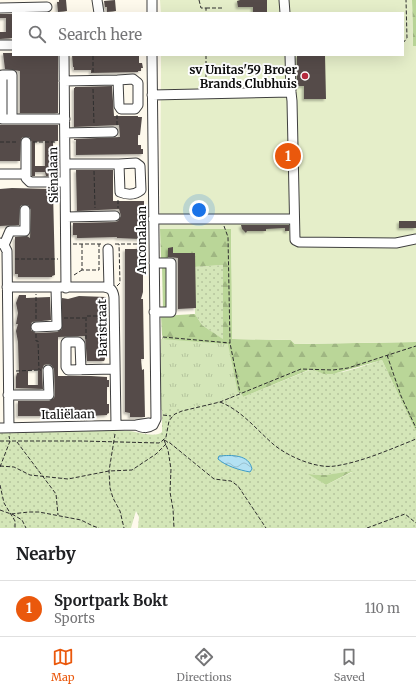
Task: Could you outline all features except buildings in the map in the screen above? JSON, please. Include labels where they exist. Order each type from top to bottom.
[{"type":"street","points":[[97,0],[99,12]]},
{"type":"street","points":[[152,0],[152,12]]},
{"type":"street","points":[[284,0],[284,12]]},
{"type":"street","points":[[0,8],[47,7]]},
{"type":"street","points":[[0,45],[12,45]]},
{"type":"street","name":"Siënalaan","points":[[64,56],[66,288]]},
{"type":"street","name":"Anconalaan","points":[[152,56],[156,419],[153,425]]},
{"type":"street","points":[[290,56],[294,238],[296,241],[396,243],[416,239]]},
{"type":"street","points":[[12,119],[12,75],[2,75],[2,119],[12,119],[65,119]]},
{"type":"street","points":[[64,81],[133,79],[138,83],[138,105],[135,109],[121,109],[119,106],[118,80]]},
{"type":"street","points":[[152,95],[291,92]]},
{"type":"street","name":"Siënalaan","points":[[65,133],[113,132]]},
{"type":"street","points":[[26,142],[26,178],[30,182],[65,182]]},
{"type":"street","points":[[65,164],[136,163],[140,166],[141,190],[137,194],[125,194],[120,192],[119,164]]},
{"type":"street","points":[[0,174],[26,174]]},
{"type":"street","points":[[4,428],[8,395],[8,371],[3,319],[7,287],[6,251],[2,244],[10,231],[25,231],[25,210]]},
{"type":"street","name":"Siënalaan","points":[[66,217],[115,216]]},
{"type":"street","points":[[153,219],[294,219]]},
{"type":"street","name":"Baristraat","points":[[108,249],[111,289],[114,297],[116,425]]},
{"type":"street","points":[[154,263],[171,263],[171,312],[154,312]]},
{"type":"street","name":"Baristraat","points":[[7,287],[111,289]]},
{"type":"street","points":[[36,327],[57,326],[56,288]]},
{"type":"street","name":"Baristraat","points":[[81,370],[80,344],[78,342],[67,342],[66,367],[68,370],[81,370],[115,369]]},
{"type":"street","points":[[8,395],[49,395],[48,370]]},
{"type":"street","name":"Italiëlaan","points":[[4,428],[136,425],[142,428],[149,428],[153,425]]},
{"type":"path","points":[[199,0],[201,8],[224,8]]},
{"type":"path","points":[[404,42],[407,38],[406,0]]},
{"type":"path","points":[[93,56],[94,132]]},
{"type":"path","points":[[206,56],[207,94]]},
{"type":"path","points":[[113,132],[117,130],[117,113],[121,109]]},
{"type":"path","points":[[94,164],[95,217]]},
{"type":"path","points":[[115,216],[118,212],[118,195],[120,192]]},
{"type":"path","points":[[221,220],[228,237],[230,343],[241,394]]},
{"type":"path","points":[[82,244],[82,270]]},
{"type":"path","points":[[66,275],[76,275],[82,270],[99,270],[99,244]]},
{"type":"path","points":[[111,289],[120,283],[119,244]]},
{"type":"path","points":[[6,259],[66,259]]},
{"type":"path","points":[[57,318],[114,316]]},
{"type":"path","points":[[78,342],[86,342],[86,318]]},
{"type":"path","points":[[154,336],[230,343]]},
{"type":"path","points":[[0,441],[159,442],[164,440],[166,437],[169,421],[175,414],[220,402],[301,369],[333,370],[348,368],[416,346]]},
{"type":"path","points":[[387,355],[401,396],[416,428]]},
{"type":"path","points":[[8,371],[48,370]]},
{"type":"path","points":[[220,402],[230,406],[239,413],[282,452],[297,459],[319,465],[334,466],[349,462],[387,451],[416,439]]},
{"type":"path","points":[[164,440],[214,479],[231,481],[238,486],[266,528]]},
{"type":"path","points":[[164,440],[171,469],[170,492],[174,528]]},
{"type":"path","points":[[10,441],[0,466],[14,468],[30,476],[68,478],[109,471],[132,470],[156,454],[168,442]]},
{"type":"path","points":[[17,441],[42,477],[56,494],[58,515]]},
{"type":"path","points":[[114,441],[109,471],[113,498],[120,511],[124,528]]},
{"type":"path","points":[[0,484],[4,503],[11,514],[15,528]]},
{"type":"path","points":[[0,510],[22,520],[26,528]]},
{"type":"path","points":[[11,514],[34,512],[58,515],[75,520],[81,520],[100,528]]},
{"type":"path","points":[[367,528],[405,514],[416,524]]},
{"type":"green space","points":[[160,0],[412,0],[413,46],[416,46],[416,342],[295,344],[291,340],[232,339],[231,229],[160,229],[161,56],[404,56],[404,12],[161,12]]},
{"type":"green space","points":[[412,0],[416,0],[416,46],[413,46]]},
{"type":"green space","points":[[160,229],[231,229],[233,339],[291,340],[295,344],[416,342],[416,432],[382,360],[333,374],[324,374],[311,369],[243,397],[241,393],[209,385],[180,368],[162,335],[161,316],[195,314],[202,325],[223,339],[223,265],[194,267],[194,254],[168,254],[168,259],[161,259]]},
{"type":"green space","points":[[223,265],[224,340],[202,325],[195,314],[194,267]]},
{"type":"green space","points":[[170,266],[170,311],[163,310],[162,267]]},
{"type":"green space","points":[[162,335],[180,368],[209,385],[241,393],[243,397],[312,369],[320,372],[338,373],[382,360],[416,432],[416,528],[138,528],[139,517],[136,511],[131,528],[0,528],[0,433],[129,431],[156,435],[162,432]],"holes":[[[219,456],[240,456],[241,470],[232,467]],[[352,472],[326,485],[309,474],[325,475]]]},
{"type":"green space","points":[[161,339],[228,344],[238,393],[220,400],[181,408],[161,410]]},
{"type":"green space","points":[[353,471],[326,485],[308,474],[325,475]]},
{"type":"water","points":[[219,456],[239,456],[247,460],[252,469],[250,472],[225,464],[218,459]]},
{"type":"place","name":"sv Unitas'59 Broer Brands Clubhuis","points":[[305,76]]},
{"type":"place","name":"Sportpark Bokt","points":[[288,156]]}]
